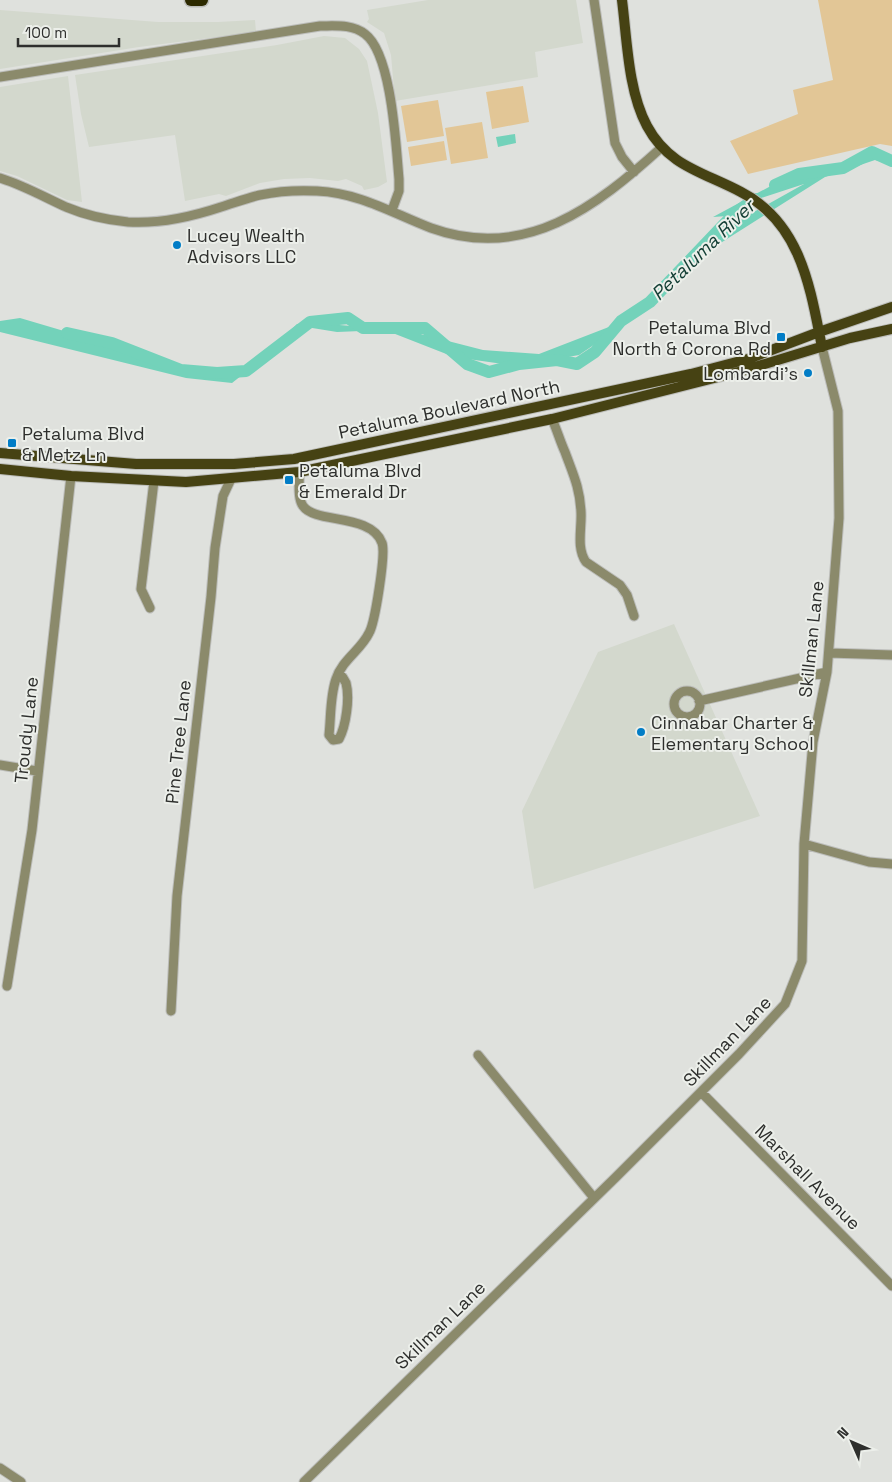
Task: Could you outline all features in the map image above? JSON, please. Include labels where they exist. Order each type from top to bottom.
[{"type":"highway","points":[[191,0],[202,0]]},
{"type":"main road","points":[[622,0],[632,76],[638,105],[648,128],[662,146],[682,164],[741,192],[776,219],[788,235],[805,271],[822,347]]},
{"type":"main road","name":"Petaluma Boulevard North","points":[[0,453],[136,464],[234,464],[294,459],[691,374],[748,358],[892,308]]},
{"type":"main road","name":"Petaluma Boulevard North","points":[[0,470],[186,482],[299,472],[552,419],[742,371],[850,338],[892,329]]},
{"type":"street","points":[[594,0],[616,143],[622,158],[634,172]]},
{"type":"street","points":[[0,77],[320,26],[345,26],[356,29],[374,43],[388,84],[399,179],[398,192],[392,210]]},
{"type":"street","points":[[0,178],[80,212],[129,222],[163,221],[180,218],[259,195],[295,190],[319,191],[349,195],[392,210],[429,227],[456,235],[470,238],[503,238],[540,230],[578,213],[615,188],[662,146]]},
{"type":"street","name":"Skillman Lane","points":[[304,1482],[701,1092],[785,1004],[802,961],[804,844],[814,742],[829,654],[839,518],[838,411],[822,347]]},
{"type":"street","points":[[552,419],[577,483],[582,512],[580,548],[582,557],[586,562],[620,585],[628,595],[634,616]]},
{"type":"street","points":[[299,472],[301,500],[303,506],[308,511],[366,526],[378,536],[383,544],[382,562],[370,631],[339,673],[333,692],[329,735],[333,740],[339,739],[344,730],[346,717],[346,685],[339,673]]},
{"type":"street","name":"Troudy Lane","points":[[7,986],[32,830],[71,476]]},
{"type":"street","name":"Pine Tree Lane","points":[[171,1011],[177,896],[209,617],[215,548],[223,496],[231,479]]},
{"type":"street","points":[[150,608],[141,589],[154,481]]},
{"type":"street","points":[[829,654],[892,656]]},
{"type":"street","points":[[699,701],[827,672]]},
{"type":"street","points":[[0,765],[37,771]]},
{"type":"street","points":[[804,844],[869,862],[892,864]]},
{"type":"street","points":[[478,1055],[594,1198]]},
{"type":"street","name":"Marshall Avenue","points":[[701,1092],[892,1286]]},
{"type":"street","points":[[0,1468],[21,1482]]},
{"type":"shaded area","points":[[428,0],[576,0],[583,43],[535,52],[538,77],[395,101],[391,55],[384,33],[367,22],[369,19],[367,10]]},
{"type":"shaded area","points":[[818,0],[892,0],[892,146],[880,144],[748,174],[730,141],[798,114],[793,90],[833,80]]},
{"type":"shaded area","points":[[0,10],[158,22],[255,20],[256,32],[139,47],[0,69]]},
{"type":"shaded area","points":[[324,36],[345,38],[359,49],[367,61],[378,113],[387,182],[378,187],[364,190],[362,186],[346,179],[338,181],[310,178],[284,179],[260,183],[226,196],[219,194],[185,201],[175,135],[89,147],[81,114],[75,75],[277,45]]},
{"type":"shaded area","points":[[68,76],[82,202],[67,200],[17,176],[0,171],[0,87]]},
{"type":"shaded area","points":[[523,86],[529,122],[492,129],[486,92]]},
{"type":"shaded area","points":[[438,100],[444,136],[407,142],[401,106]]},
{"type":"shaded area","points":[[482,122],[488,158],[451,164],[445,128]]},
{"type":"shaded area","points":[[444,141],[447,160],[411,166],[408,147]]},
{"type":"shaded area","name":"Cinnabar Charter & Elementary School","points":[[674,624],[760,816],[534,889],[522,811],[598,652]]},
{"type":"water","points":[[515,134],[516,143],[498,147],[496,137]]},
{"type":"water","points":[[875,152],[892,157],[892,164],[875,160],[825,177],[689,263],[629,321],[579,355],[517,366],[454,357],[385,330],[337,332],[306,327],[232,383],[186,378],[0,332],[0,321],[20,318],[162,360],[197,374],[233,376],[280,341],[297,324],[316,323],[351,326],[378,323],[483,350],[539,354],[614,325],[653,294],[709,237],[804,184],[761,198],[727,216],[713,217],[780,181],[829,170]]},
{"type":"waterway","name":"Petaluma River","points":[[775,185],[799,174],[843,168],[872,152],[892,161]]},
{"type":"waterway","name":"Petaluma River","points":[[67,333],[112,343],[181,370],[217,373],[246,371],[310,322],[348,318],[363,328],[425,328],[467,364],[489,372],[519,364],[557,360],[577,364],[595,352],[621,321],[650,302],[734,214],[755,199]]},
{"type":"place","name":"Lucey Wealth Advisors LLC","points":[[177,245]]},
{"type":"place","name":"Petaluma Blvd North & Corona Rd","points":[[781,337]]},
{"type":"place","name":"Lombardi's","points":[[808,373]]},
{"type":"place","name":"Petaluma Blvd & Metz Ln","points":[[12,443]]},
{"type":"place","name":"Petaluma Blvd & Emerald Dr","points":[[289,480]]},
{"type":"place","name":"Cinnabar Charter & Elementary School","points":[[641,732]]}]
